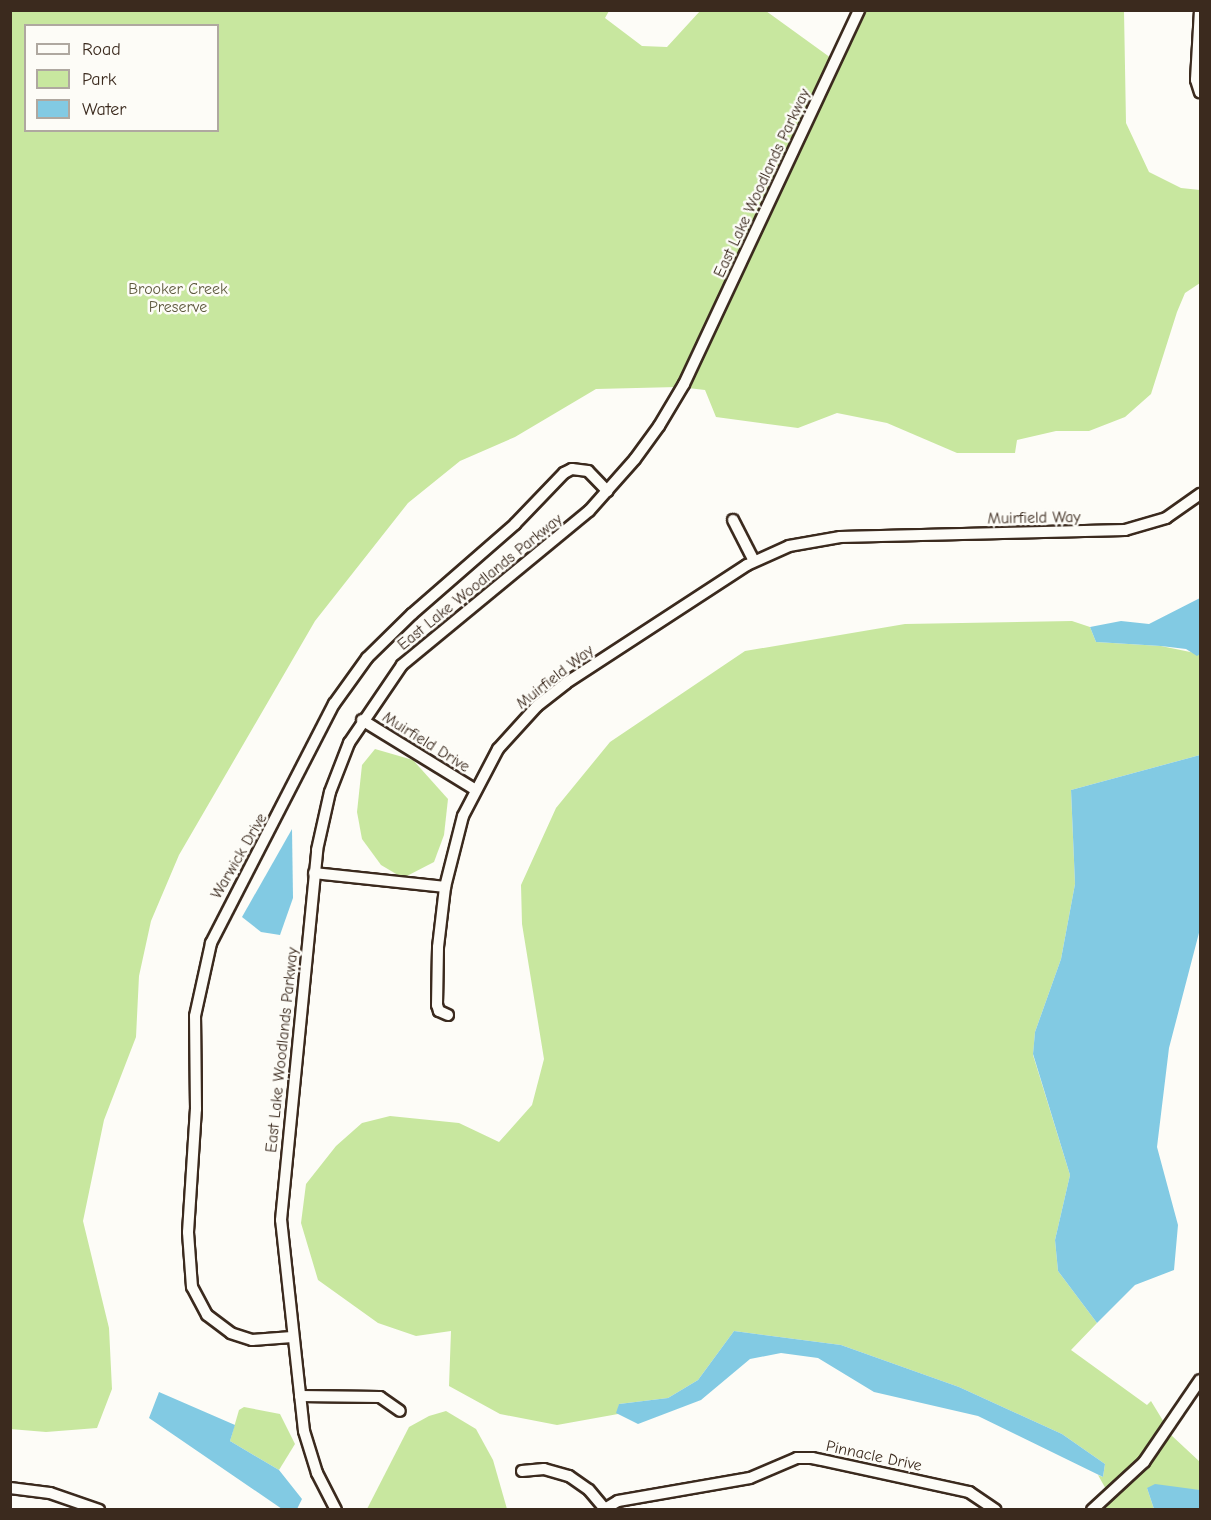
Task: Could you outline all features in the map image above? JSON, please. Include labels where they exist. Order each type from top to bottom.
[{"type":"street","name":"East Lake Woodlands Parkway","points":[[336,1509],[312,1459],[300,1396],[283,1252],[282,1200],[314,873],[321,820],[330,792],[362,720],[410,656],[548,547],[607,491],[649,441],[684,384],[859,10]]},
{"type":"street","points":[[1200,10],[1196,80],[1200,92]]},
{"type":"street","name":"Warwick Drive","points":[[292,1337],[252,1340],[231,1333],[207,1316],[192,1287],[188,1232],[196,1109],[195,1016],[211,943],[334,704],[368,658],[412,614],[515,524],[564,473],[572,469],[588,471],[607,491]]},
{"type":"street","name":"Muirfield Way","points":[[448,1015],[439,1011],[435,995],[445,887],[474,789],[498,749],[537,706],[754,561],[821,538],[1125,530],[1166,518],[1200,494]]},
{"type":"street","points":[[733,520],[754,561]]},
{"type":"street","name":"Muirfield Drive","points":[[362,720],[474,789]]},
{"type":"street","points":[[314,873],[445,887]]},
{"type":"street","points":[[1092,1509],[1144,1462],[1200,1380]]},
{"type":"street","points":[[300,1396],[380,1397],[400,1411]]},
{"type":"street","name":"Pinnacle Drive","points":[[603,1509],[618,1501],[750,1478],[797,1458],[812,1458],[969,1492],[996,1509]]},
{"type":"street","points":[[522,1471],[544,1469],[569,1476],[590,1490],[603,1509]]},
{"type":"street","points":[[10,1488],[51,1493],[99,1509]]},
{"type":"green space","name":"Brooker Creek Preserve","points":[[10,11],[609,11],[605,18],[642,46],[667,47],[700,11],[766,11],[831,58],[677,387],[596,389],[515,437],[460,461],[408,503],[315,621],[179,855],[151,921],[139,976],[136,1037],[104,1120],[83,1221],[109,1328],[112,1389],[97,1428],[46,1432],[10,1429]]},
{"type":"green space","points":[[864,11],[1124,11],[1126,123],[1149,172],[1181,188],[1200,190],[1200,283],[1185,293],[1151,394],[1125,417],[1089,431],[1056,431],[1017,440],[1015,453],[957,453],[887,423],[837,413],[798,428],[716,417],[705,390],[688,388]]},
{"type":"green space","points":[[1072,621],[1090,627],[1096,642],[1161,646],[1200,654],[1200,755],[1071,790],[1075,884],[1061,959],[1035,1032],[1033,1055],[1070,1175],[1055,1240],[1058,1271],[1097,1323],[1071,1350],[1147,1405],[1151,1401],[1165,1424],[1141,1458],[1107,1491],[1098,1475],[1103,1477],[1105,1464],[1062,1434],[959,1387],[841,1345],[734,1331],[698,1380],[668,1398],[619,1404],[618,1414],[557,1425],[500,1414],[449,1386],[451,1331],[416,1336],[378,1323],[318,1280],[301,1223],[306,1184],[336,1146],[362,1123],[390,1116],[459,1123],[499,1142],[532,1105],[544,1059],[522,924],[521,885],[556,808],[610,742],[745,651],[905,624]]},
{"type":"green space","points":[[375,749],[413,760],[448,799],[444,835],[434,862],[403,878],[381,865],[362,839],[357,812],[362,765]]},
{"type":"green space","points":[[244,1407],[280,1414],[295,1444],[279,1470],[230,1441],[239,1410]]},
{"type":"green space","points":[[446,1411],[476,1429],[493,1460],[507,1509],[367,1509],[409,1427],[429,1416]]},
{"type":"green space","points":[[1170,1434],[1200,1462],[1200,1490],[1147,1488],[1154,1509],[1101,1510],[1137,1477]]},
{"type":"water","points":[[1200,598],[1200,654],[1197,656],[1186,649],[1096,642],[1090,627],[1121,621],[1149,624]]},
{"type":"water","points":[[1200,755],[1200,929],[1169,1048],[1157,1147],[1178,1225],[1174,1270],[1135,1285],[1097,1323],[1058,1271],[1055,1240],[1070,1175],[1033,1054],[1035,1032],[1061,959],[1075,884],[1071,790]]},
{"type":"water","points":[[292,829],[293,898],[280,935],[261,932],[242,917]]},
{"type":"water","points":[[734,1331],[841,1345],[959,1387],[1062,1434],[1105,1464],[1103,1477],[978,1416],[874,1392],[818,1358],[781,1353],[750,1359],[701,1400],[638,1424],[616,1413],[619,1404],[668,1398],[698,1380]]},
{"type":"water","points":[[159,1392],[235,1425],[230,1441],[279,1470],[302,1499],[297,1509],[282,1509],[149,1418]]},
{"type":"water","points":[[1155,1484],[1200,1490],[1200,1509],[1154,1509],[1147,1488]]}]
